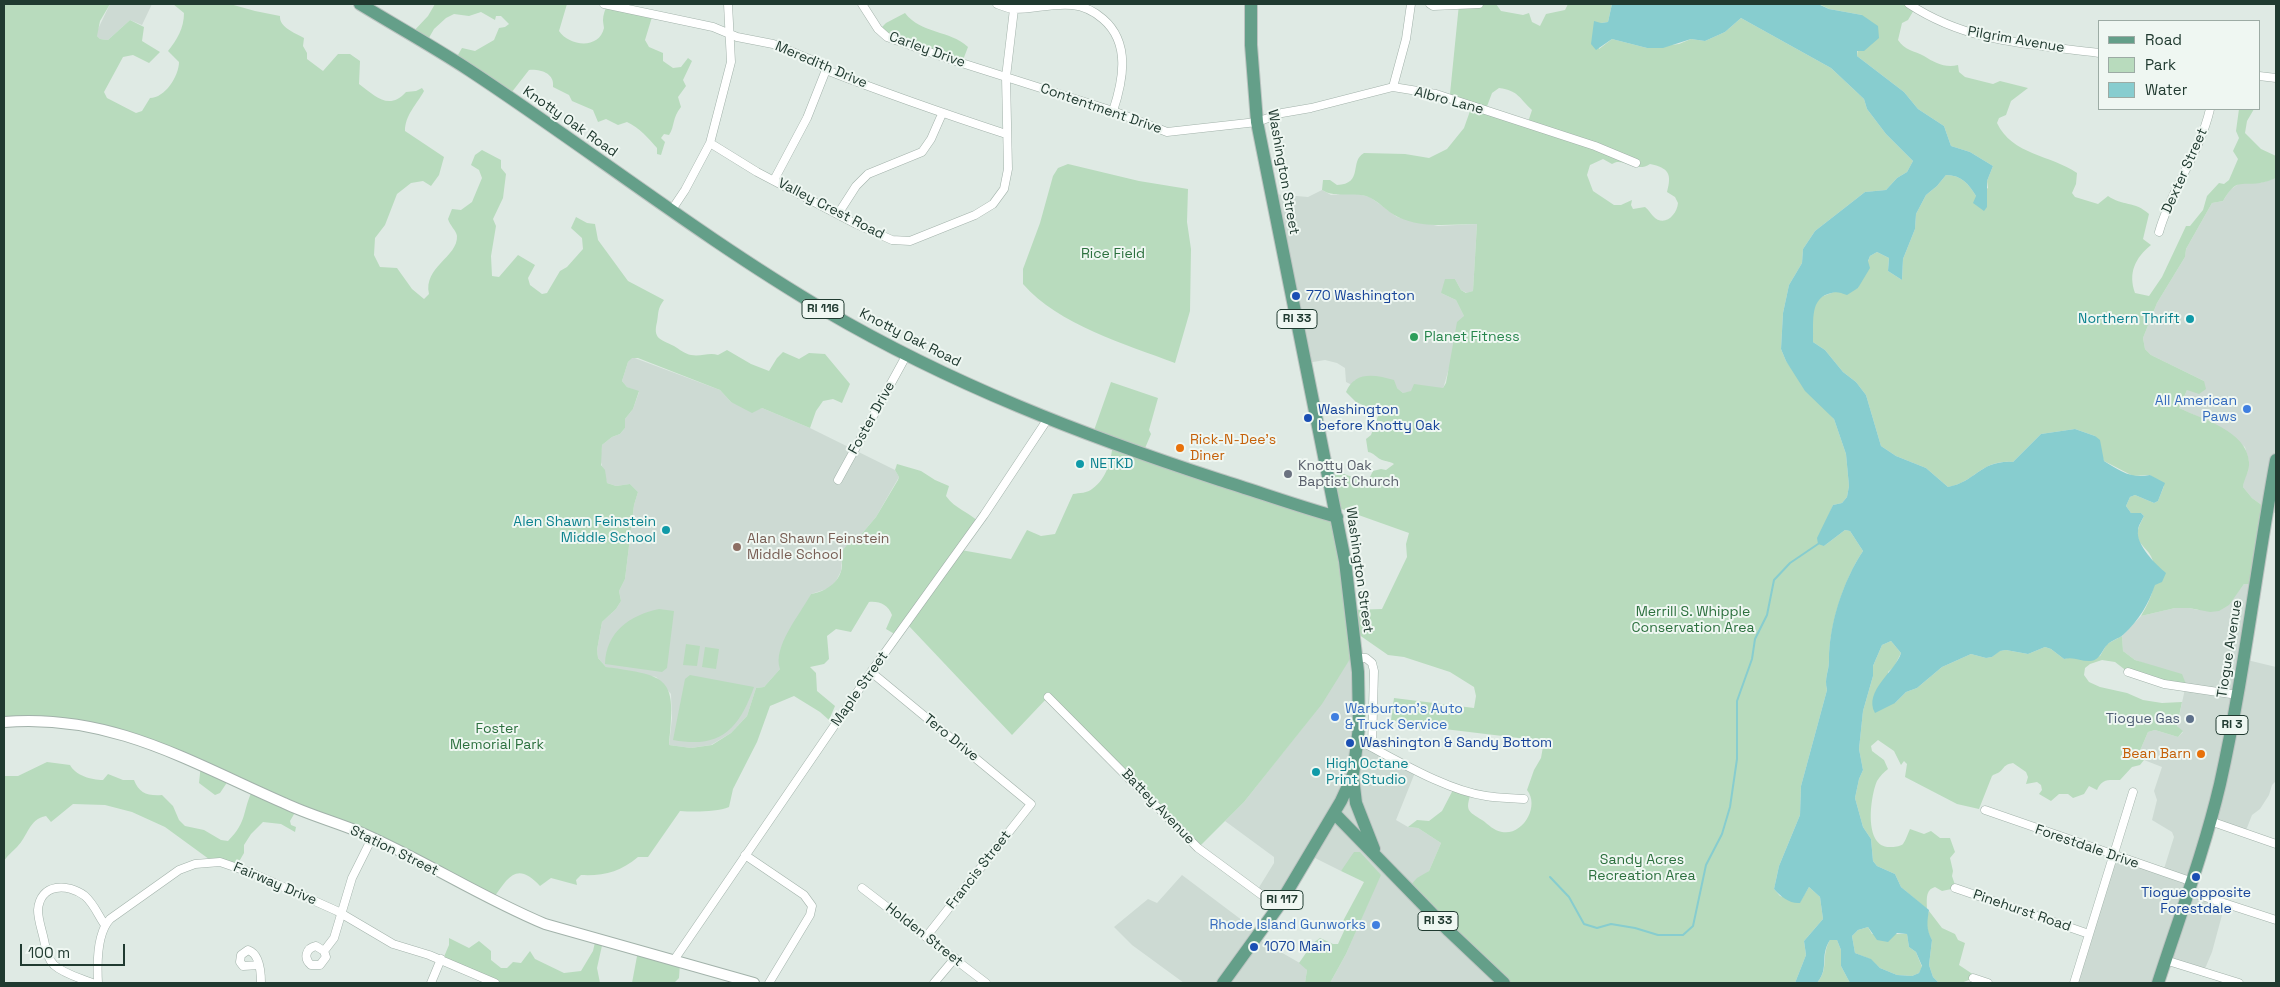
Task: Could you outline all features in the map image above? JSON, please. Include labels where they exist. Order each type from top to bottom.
[{"type":"main road","name":"Knotty Oak Road","points":[[360,4],[470,71],[764,274],[906,356],[1047,420],[1288,503],[1337,517]]},
{"type":"main road","name":"Washington Street","points":[[1251,4],[1251,45],[1258,122],[1345,560],[1356,658],[1358,740],[1353,775],[1334,813]]},
{"type":"main road","name":"Tiogue Avenue","points":[[2158,983],[2210,821],[2238,695],[2276,460]]},
{"type":"main road","name":"RI 33","points":[[1353,775],[1356,802],[1376,854]]},
{"type":"main road","name":"RI 117","points":[[1223,983],[1278,907],[1334,813]]},
{"type":"main road","name":"RI 33","points":[[1334,813],[1376,854],[1449,932],[1504,983]]},
{"type":"street","name":"Meredith Drive","points":[[604,4],[620,5],[713,27],[738,37],[773,44],[814,61],[826,70],[921,104],[942,114],[1006,134]]},
{"type":"street","points":[[671,211],[685,190],[710,143],[731,62],[728,4]]},
{"type":"street","name":"Carley Drive","points":[[862,4],[878,29],[887,37],[1006,77]]},
{"type":"street","points":[[997,4],[1014,9],[1047,4],[1074,5],[1095,12],[1109,24],[1119,40],[1122,60],[1122,84],[1113,111]]},
{"type":"street","points":[[1393,87],[1406,39],[1411,4]]},
{"type":"street","points":[[1430,4],[1433,6],[1479,4]]},
{"type":"street","name":"Pilgrim Avenue","points":[[1909,4],[1940,23],[1988,38],[2098,53]]},
{"type":"street","name":"Valley Crest Road","points":[[710,143],[728,156],[892,240],[910,241],[975,216],[993,204],[1004,189],[1008,169],[1006,77],[1014,9]]},
{"type":"street","points":[[774,180],[807,118],[826,70]]},
{"type":"street","points":[[2260,76],[2276,78]]},
{"type":"street","name":"Contentment Drive","points":[[1006,77],[1113,111],[1167,132],[1258,122]]},
{"type":"street","name":"Albro Lane","points":[[1258,122],[1282,113],[1311,108],[1393,87],[1436,94],[1595,146],[1636,163]]},
{"type":"street","name":"Dexter Street","points":[[2159,232],[2177,187],[2205,131],[2210,110]]},
{"type":"street","points":[[838,214],[856,186],[868,174],[922,152],[931,139],[942,114]]},
{"type":"street","name":"Foster Drive","points":[[838,480],[906,356]]},
{"type":"street","name":"Maple Street","points":[[674,960],[871,672],[984,515],[1047,420]]},
{"type":"street","points":[[1356,658],[1366,658],[1372,663],[1374,671],[1372,747]]},
{"type":"street","name":"Tero Drive","points":[[871,672],[1031,804]]},
{"type":"street","points":[[2128,672],[2164,684],[2238,695]]},
{"type":"street","name":"Battey Avenue","points":[[1048,697],[1198,848],[1278,907]]},
{"type":"street","name":"Station Street","points":[[4,722],[43,721],[88,726],[138,739],[209,767],[284,804],[372,838],[516,912],[545,924],[754,983]]},
{"type":"street","points":[[1358,740],[1460,789],[1485,796],[1524,799]]},
{"type":"street","points":[[2074,983],[2133,792]]},
{"type":"street","name":"Francis Street","points":[[926,936],[1031,804]]},
{"type":"street","name":"Forestdale Drive","points":[[1984,810],[2114,856],[2276,920]]},
{"type":"street","points":[[2210,821],[2276,844]]},
{"type":"street","points":[[324,951],[334,938],[352,878],[372,838]]},
{"type":"street","points":[[745,856],[804,895],[812,906],[810,915],[769,983]]},
{"type":"street","name":"Fairway Drive","points":[[105,925],[179,870],[194,864],[212,862],[228,864],[342,913],[393,944],[441,959],[496,983]]},
{"type":"street","points":[[92,983],[55,966],[48,955],[39,919],[41,900],[46,892],[54,887],[73,890],[91,902],[105,925],[101,935],[98,983]]},
{"type":"street","name":"Holden Street","points":[[862,888],[986,983]]},
{"type":"street","name":"Pinehurst Road","points":[[1955,888],[2089,934]]},
{"type":"street","points":[[934,983],[954,958]]},
{"type":"street","points":[[431,983],[441,959]]},
{"type":"street","points":[[2165,960],[2239,983]]},
{"type":"street","points":[[259,965],[261,983]]},
{"type":"street","points":[[80,978],[89,976],[98,969]]},
{"type":"street","points":[[1973,978],[1988,983]]},
{"type":"shaded area","points":[[110,4],[152,4],[142,25],[130,20],[108,40],[100,39],[97,36],[97,31]]},
{"type":"shaded area","points":[[2276,178],[2276,513],[2266,512],[2263,506],[2252,498],[2243,487],[2249,462],[2245,447],[2218,426],[2179,408],[2187,390],[2204,381],[2151,355],[2145,349],[2143,338],[2157,303],[2185,257],[2186,249],[2212,203],[2223,201],[2230,190],[2241,182],[2260,183]]},
{"type":"shaded area","points":[[1322,190],[1331,195],[1353,193],[1370,197],[1397,217],[1438,226],[1477,224],[1473,291],[1467,293],[1461,290],[1455,279],[1441,293],[1456,300],[1464,316],[1443,389],[1403,393],[1397,388],[1355,380],[1352,385],[1346,382],[1345,368],[1337,363],[1325,360],[1307,363],[1273,194],[1308,197]]},
{"type":"shaded area","name":"Alan Shawn Feinstein Middle School","points":[[632,357],[720,390],[731,402],[758,409],[762,408],[810,428],[895,470],[899,477],[876,517],[859,537],[851,540],[842,558],[841,571],[836,581],[830,588],[811,594],[780,669],[764,687],[756,688],[747,716],[731,733],[711,745],[691,748],[669,745],[672,718],[671,694],[656,677],[606,667],[598,658],[597,650],[602,622],[616,609],[621,601],[619,591],[625,579],[634,505],[638,492],[630,484],[616,486],[607,483],[600,459],[602,445],[612,437],[620,434],[625,428],[625,419],[633,409],[639,392],[627,387],[622,381],[628,362]]},
{"type":"shaded area","points":[[2244,584],[2254,584],[2243,659],[2276,667],[2276,781],[2260,809],[2252,815],[2245,833],[2210,822],[2187,890],[2225,904],[2212,952],[2204,971],[2167,960],[2157,983],[2073,983],[2114,857],[2163,872],[2174,837],[2172,832],[2152,820],[2157,800],[2154,791],[2162,767],[2144,760],[2139,753],[2148,732],[2155,730],[2178,737],[2183,732],[2177,726],[2186,684],[2157,668],[2135,660],[2123,651],[2122,636],[2141,616],[2175,608],[2198,610],[2237,593]]},
{"type":"shaded area","points":[[1355,651],[1359,739],[1416,770],[1396,820],[1408,827],[1418,828],[1441,843],[1429,871],[1422,877],[1505,983],[1330,983],[1346,954],[1380,875],[1344,868],[1341,871],[1309,855],[1258,939],[1305,966],[1307,970],[1305,983],[1184,983],[1132,945],[1114,927],[1148,899],[1157,903],[1182,875],[1259,933],[1276,908],[1258,889],[1274,863],[1274,857],[1225,821],[1244,802],[1311,717]]},
{"type":"green space","points":[[4,4],[110,4],[100,21],[97,36],[100,39],[108,40],[130,20],[144,27],[142,41],[160,52],[149,63],[133,55],[123,57],[104,92],[107,98],[136,113],[142,111],[150,98],[156,97],[166,90],[177,74],[179,62],[168,51],[179,34],[183,24],[184,13],[173,4],[230,4],[280,16],[280,20],[285,26],[304,38],[303,46],[307,53],[307,59],[323,71],[338,54],[350,54],[360,61],[359,84],[382,100],[394,100],[400,98],[406,92],[422,88],[424,91],[409,115],[405,131],[444,157],[439,175],[431,186],[423,181],[411,183],[397,194],[385,225],[375,238],[374,255],[380,267],[397,268],[412,289],[424,299],[429,294],[431,276],[435,269],[456,243],[457,236],[448,219],[452,209],[461,210],[472,202],[482,178],[479,170],[471,165],[475,155],[482,150],[501,160],[501,168],[506,174],[503,198],[493,219],[496,226],[491,256],[492,276],[499,277],[518,255],[535,265],[528,278],[530,285],[542,294],[547,293],[560,271],[567,267],[583,249],[582,238],[571,228],[576,217],[587,223],[595,224],[598,240],[628,281],[664,300],[659,311],[656,327],[657,335],[661,340],[684,353],[718,355],[727,350],[751,364],[769,371],[783,352],[799,359],[809,353],[825,354],[850,384],[842,403],[833,399],[823,401],[816,411],[810,428],[762,408],[752,413],[731,402],[720,390],[638,358],[632,358],[628,362],[622,381],[627,387],[639,391],[633,409],[625,419],[625,428],[620,434],[612,437],[602,445],[601,465],[605,470],[607,483],[616,486],[630,484],[638,492],[634,505],[625,579],[619,591],[621,601],[616,609],[602,622],[597,650],[598,658],[606,667],[644,674],[656,678],[664,684],[669,693],[671,706],[669,745],[691,748],[712,745],[731,733],[747,716],[756,688],[764,687],[780,669],[780,651],[784,641],[811,594],[831,586],[836,581],[842,569],[840,554],[851,540],[859,537],[876,517],[898,480],[899,477],[895,470],[897,464],[921,471],[949,486],[946,496],[980,523],[961,550],[1011,559],[1027,530],[1041,536],[1055,534],[1073,494],[1090,490],[1105,475],[1113,443],[1092,436],[1111,382],[1158,398],[1149,430],[1151,434],[1143,453],[1337,517],[1351,610],[1382,609],[1407,557],[1406,544],[1409,533],[1336,507],[1332,487],[1336,471],[1363,481],[1369,479],[1373,471],[1386,470],[1394,464],[1368,452],[1366,439],[1371,435],[1378,416],[1374,410],[1356,402],[1346,392],[1355,380],[1367,376],[1394,380],[1397,388],[1403,393],[1411,391],[1414,384],[1443,388],[1446,383],[1457,322],[1464,316],[1456,300],[1441,293],[1445,279],[1455,279],[1461,290],[1466,293],[1473,291],[1477,224],[1437,225],[1408,221],[1394,215],[1375,200],[1366,196],[1332,194],[1322,190],[1323,180],[1330,180],[1337,185],[1350,181],[1353,177],[1357,161],[1364,153],[1405,154],[1429,158],[1447,149],[1464,128],[1470,111],[1450,94],[1459,4],[1496,4],[1501,11],[1523,15],[1529,13],[1532,22],[1540,26],[1546,14],[1565,10],[1568,4],[1612,4],[1608,22],[1601,23],[1599,49],[1612,39],[1647,48],[1679,44],[1691,39],[1705,41],[1725,32],[1741,18],[1831,68],[1864,99],[1867,109],[1886,134],[1913,161],[1907,172],[1897,178],[1886,190],[1865,192],[1815,231],[1803,249],[1802,263],[1789,285],[1783,313],[1781,349],[1786,361],[1834,419],[1846,454],[1849,486],[1847,497],[1842,503],[1833,505],[1828,517],[1824,546],[1845,530],[1850,531],[1863,551],[1844,589],[1835,618],[1826,682],[1827,690],[1801,786],[1800,815],[1779,866],[1774,889],[1780,896],[1800,902],[1809,887],[1820,897],[1823,919],[1804,941],[1806,955],[1795,983],[1505,983],[1408,888],[1417,878],[1429,871],[1441,843],[1418,828],[1408,827],[1417,820],[1429,821],[1442,811],[1454,788],[1471,793],[1468,804],[1469,810],[1494,829],[1510,832],[1517,829],[1523,825],[1530,811],[1531,797],[1527,790],[1534,770],[1541,758],[1544,741],[1436,728],[1424,729],[1391,720],[1394,698],[1474,708],[1476,696],[1474,687],[1450,672],[1404,657],[1388,655],[1355,632],[1355,651],[1322,704],[1244,802],[1198,848],[1048,697],[1012,735],[908,625],[898,636],[886,629],[892,615],[883,604],[869,602],[851,632],[836,629],[827,636],[829,659],[824,664],[810,667],[816,673],[817,691],[835,706],[829,720],[820,712],[794,696],[770,706],[757,742],[733,789],[729,807],[712,811],[680,811],[648,857],[638,857],[618,870],[597,875],[581,875],[576,880],[577,885],[551,878],[540,886],[532,878],[519,873],[503,884],[493,899],[376,839],[297,809],[290,821],[291,825],[296,827],[295,832],[281,824],[263,822],[251,834],[244,845],[244,853],[237,865],[213,862],[165,827],[132,812],[105,805],[73,804],[51,822],[46,816],[32,824],[21,843],[4,861],[4,776],[18,776],[47,762],[70,765],[79,774],[93,779],[103,780],[108,774],[123,780],[134,780],[138,788],[144,793],[162,795],[173,806],[179,820],[185,826],[204,830],[221,840],[228,841],[242,822],[253,789],[230,778],[220,793],[215,795],[199,783],[201,764],[93,727],[4,724]],"holes":[[[1499,88],[1515,93],[1532,110],[1528,122],[1486,109],[1492,93]],[[1603,159],[1612,164],[1620,162],[1639,167],[1645,167],[1650,164],[1665,170],[1669,176],[1667,192],[1675,197],[1678,203],[1673,216],[1661,221],[1653,216],[1645,207],[1633,209],[1631,205],[1632,200],[1621,205],[1614,205],[1593,191],[1587,175],[1590,165]]]},
{"type":"green space","points":[[435,4],[567,4],[559,31],[570,40],[583,43],[590,43],[601,35],[604,28],[604,12],[607,5],[652,17],[645,40],[649,47],[663,53],[663,61],[673,68],[681,67],[688,58],[692,61],[683,80],[686,86],[678,97],[681,107],[669,135],[664,134],[661,138],[665,142],[661,155],[657,154],[657,148],[632,124],[627,122],[618,125],[606,119],[598,122],[593,110],[572,101],[569,95],[553,87],[552,78],[546,73],[538,70],[529,70],[508,97],[455,60],[462,48],[475,51],[494,40],[499,28],[509,24],[501,16],[496,16],[495,20],[481,12],[469,16],[454,14],[446,18],[434,29],[426,43],[411,34],[428,16]]},
{"type":"green space","points":[[1819,4],[1910,4],[1915,8],[1908,20],[1902,23],[1898,40],[1903,46],[1940,64],[1958,65],[1959,72],[1965,77],[1993,84],[2000,81],[2028,88],[2011,101],[2006,115],[1999,118],[1997,123],[2004,134],[2022,148],[2077,173],[2076,184],[2072,193],[2075,197],[2098,204],[2108,196],[2139,207],[2149,214],[2143,239],[2151,245],[2145,250],[2134,266],[2132,279],[2135,293],[2149,296],[2162,277],[2186,226],[2190,226],[2203,210],[2207,196],[2219,183],[2224,184],[2229,180],[2238,159],[2233,151],[2239,138],[2236,131],[2239,110],[2253,110],[2247,121],[2245,133],[2261,149],[2276,156],[2276,178],[2266,182],[2235,186],[2223,201],[2212,203],[2186,249],[2185,257],[2157,303],[2143,338],[2145,349],[2151,355],[2204,381],[2206,389],[2199,394],[2187,390],[2179,408],[2211,422],[2232,434],[2246,451],[2249,465],[2243,487],[2252,498],[2263,506],[2254,584],[2244,584],[2229,605],[2219,611],[2210,612],[2189,608],[2175,608],[2141,616],[2152,593],[2155,569],[2149,553],[2138,538],[2138,528],[2144,516],[2141,513],[2131,513],[2126,506],[2130,497],[2135,495],[2154,503],[2158,501],[2164,486],[2150,475],[2133,476],[2104,461],[2095,436],[2075,429],[2041,434],[2013,462],[1993,464],[1965,481],[1948,487],[1926,468],[1896,456],[1881,446],[1866,395],[1856,382],[1843,372],[1825,350],[1813,342],[1813,311],[1818,298],[1834,292],[1858,288],[1870,256],[1877,252],[1889,258],[1888,271],[1902,280],[1903,259],[1915,229],[1916,214],[1926,195],[1946,175],[1951,175],[1964,181],[1976,196],[1988,188],[1987,181],[1993,166],[1970,152],[1951,146],[1944,126],[1918,109],[1904,92],[1857,56],[1862,15],[1829,9]]},
{"type":"green space","points":[[905,13],[919,25],[953,37],[968,47],[963,60],[940,56],[879,30],[886,23]]},
{"type":"green space","name":"Rice Field","points":[[1068,164],[1139,181],[1188,189],[1187,222],[1191,249],[1190,311],[1175,363],[1094,332],[1074,322],[1055,311],[1023,284],[1023,269],[1040,223],[1053,176],[1058,168]]},
{"type":"green space","points":[[659,609],[674,611],[667,668],[662,672],[605,664],[606,653],[615,634],[629,621]]},
{"type":"green space","points":[[2122,636],[2123,651],[2135,660],[2182,674],[2186,684],[2179,685],[2128,672],[2115,662],[2102,660],[2085,668],[2084,675],[2089,682],[2100,687],[2127,693],[2143,700],[2162,703],[2182,702],[2177,726],[2183,731],[2178,737],[2155,730],[2148,732],[2139,753],[2144,760],[2140,765],[2132,767],[2120,780],[2109,780],[2101,783],[2097,790],[2089,786],[2084,794],[2073,798],[2068,794],[2059,794],[2051,801],[2039,794],[2042,790],[2041,785],[2037,782],[2026,784],[2028,777],[2026,772],[2013,763],[2009,764],[1992,776],[1979,809],[1957,804],[1905,777],[1907,764],[1904,761],[1901,765],[1894,751],[1878,740],[1871,746],[1872,751],[1884,760],[1888,769],[1877,781],[1872,798],[1871,821],[1876,840],[1883,846],[1900,846],[1910,829],[1924,834],[1931,831],[1940,838],[1950,838],[1955,852],[1950,858],[1953,871],[1952,876],[1956,888],[1942,891],[1935,887],[1932,888],[1927,896],[1927,909],[1901,887],[1895,874],[1877,866],[1873,861],[1871,839],[1863,827],[1855,798],[1863,770],[1859,749],[1863,711],[1873,676],[1873,666],[1882,645],[1891,641],[1901,653],[1894,667],[1888,672],[1895,703],[1906,692],[1917,688],[1942,667],[1971,654],[1986,658],[1992,657],[1999,651],[2006,650],[2028,654],[2045,647],[2051,649],[2064,659],[2071,657],[2084,660],[2100,656],[2107,644]]},
{"type":"green space","points":[[686,644],[700,646],[697,666],[683,665]]},
{"type":"green space","points":[[705,647],[719,649],[716,669],[702,667]]},
{"type":"green space","points":[[690,675],[754,687],[742,714],[726,733],[704,741],[673,740],[685,679]]},
{"type":"green space","points":[[1354,852],[1360,852],[1381,875],[1346,954],[1330,983],[1305,983],[1307,970],[1299,963],[1313,943],[1320,938],[1333,944],[1338,944],[1344,931],[1343,921],[1364,882],[1341,871]]},
{"type":"green space","points":[[1929,911],[1942,928],[1955,934],[1958,940],[1965,943],[1959,965],[1974,975],[1974,978],[1961,983],[1939,983],[1933,977],[1929,965],[1932,940],[1927,926]]},
{"type":"green space","points":[[1868,927],[1872,934],[1907,934],[1909,947],[1916,952],[1922,967],[1919,973],[1912,976],[1897,975],[1880,968],[1870,959],[1855,953],[1852,936],[1858,930]]},
{"type":"green space","points":[[449,938],[469,948],[479,941],[491,951],[491,960],[501,968],[507,968],[513,962],[521,963],[530,951],[535,959],[564,973],[581,971],[593,951],[596,938],[603,941],[597,968],[600,983],[496,983],[443,959],[449,945]]},
{"type":"green space","points":[[1830,940],[1837,940],[1841,950],[1841,966],[1850,983],[1817,983],[1823,972],[1827,946]]},
{"type":"green space","points":[[638,951],[680,963],[679,978],[674,983],[632,983]]},
{"type":"water","points":[[1612,4],[1818,4],[1829,9],[1862,15],[1878,26],[1879,38],[1864,51],[1857,51],[1857,56],[1904,92],[1918,109],[1944,126],[1951,146],[1970,152],[1993,166],[1987,181],[1987,207],[1984,211],[1973,203],[1976,196],[1964,181],[1951,175],[1946,175],[1926,195],[1916,214],[1915,229],[1903,259],[1902,280],[1888,271],[1889,258],[1877,252],[1870,256],[1868,261],[1870,268],[1858,288],[1847,295],[1833,292],[1822,297],[1818,302],[1815,307],[1813,321],[1813,342],[1825,350],[1843,372],[1856,382],[1866,395],[1881,446],[1896,456],[1926,468],[1948,487],[1965,481],[1993,464],[2013,462],[2041,434],[2075,429],[2095,436],[2100,440],[2104,461],[2115,468],[2131,475],[2150,475],[2165,483],[2158,501],[2154,503],[2135,495],[2130,497],[2126,506],[2131,513],[2141,513],[2144,516],[2138,529],[2140,542],[2152,560],[2166,573],[2162,582],[2155,585],[2139,618],[2122,636],[2109,643],[2099,657],[2094,660],[2064,659],[2051,649],[2045,647],[2028,654],[2006,650],[2000,651],[1992,657],[1986,658],[1971,654],[1942,667],[1917,688],[1906,692],[1895,703],[1875,713],[1872,705],[1873,697],[1901,653],[1891,641],[1882,645],[1873,666],[1873,676],[1863,711],[1859,749],[1863,770],[1855,798],[1863,827],[1871,839],[1873,861],[1877,866],[1895,874],[1901,887],[1929,910],[1927,925],[1932,940],[1929,965],[1933,977],[1939,983],[1850,983],[1841,966],[1841,950],[1837,940],[1830,940],[1825,952],[1823,972],[1817,983],[1795,983],[1806,955],[1804,941],[1823,919],[1820,897],[1809,887],[1800,903],[1796,903],[1786,899],[1774,889],[1779,866],[1800,815],[1801,786],[1827,690],[1826,678],[1834,618],[1843,589],[1863,551],[1850,531],[1845,530],[1824,546],[1818,544],[1817,538],[1833,505],[1842,503],[1847,497],[1849,486],[1846,454],[1834,419],[1805,391],[1786,361],[1781,349],[1783,313],[1789,285],[1802,263],[1803,249],[1815,231],[1865,192],[1886,190],[1897,178],[1907,172],[1913,161],[1886,134],[1867,109],[1864,99],[1831,68],[1741,18],[1725,32],[1705,41],[1691,39],[1663,48],[1647,48],[1612,39],[1596,50],[1591,44],[1594,21],[1608,22]],"holes":[[[1868,927],[1877,940],[1888,942],[1897,933],[1907,934],[1909,947],[1916,952],[1922,966],[1919,973],[1912,976],[1897,975],[1880,968],[1871,959],[1855,953],[1852,936],[1858,930]]]},
{"type":"waterway","points":[[1550,877],[1569,897],[1584,924],[1597,928],[1611,924],[1635,928],[1658,935],[1683,935],[1693,926],[1706,865],[1722,834],[1730,807],[1737,759],[1737,701],[1752,659],[1755,639],[1767,615],[1774,580],[1790,563],[1818,544]]},
{"type":"place","name":"770 Washington","points":[[1296,296]]},
{"type":"place","name":"Northern Thrift","points":[[2190,319]]},
{"type":"place","name":"Planet Fitness","points":[[1414,337]]},
{"type":"place","name":"All American Paws","points":[[2247,409]]},
{"type":"place","name":"Washington before Knotty Oak","points":[[1308,418]]},
{"type":"place","name":"Rick-N-Dee's Diner","points":[[1180,448]]},
{"type":"place","name":"NETKD","points":[[1080,464]]},
{"type":"place","name":"Knotty Oak Baptist Church","points":[[1288,474]]},
{"type":"place","name":"Alen Shawn Feinstein Middle School","points":[[666,530]]},
{"type":"place","name":"Alan Shawn Feinstein Middle School","points":[[737,547]]},
{"type":"place","name":"Warburton's Auto & Truck Service","points":[[1335,717]]},
{"type":"place","name":"Tiogue Gas","points":[[2190,719]]},
{"type":"place","name":"Washington & Sandy Bottom","points":[[1350,743]]},
{"type":"place","name":"Bean Barn","points":[[2201,754]]},
{"type":"place","name":"High Octane Print Studio","points":[[1316,772]]},
{"type":"place","name":"Tiogue opposite Forestdale","points":[[2196,877]]},
{"type":"place","name":"Rhode Island Gunworks","points":[[1376,925]]},
{"type":"place","name":"1070 Main","points":[[1254,947]]},
{"type":"park label","name":"Merrill S. Whipple Conservation Area","points":[[1693,620]]},
{"type":"park label","name":"Foster Memorial Park","points":[[497,738]]},
{"type":"park label","name":"Sandy Acres Recreation Area","points":[[1642,868]]}]
